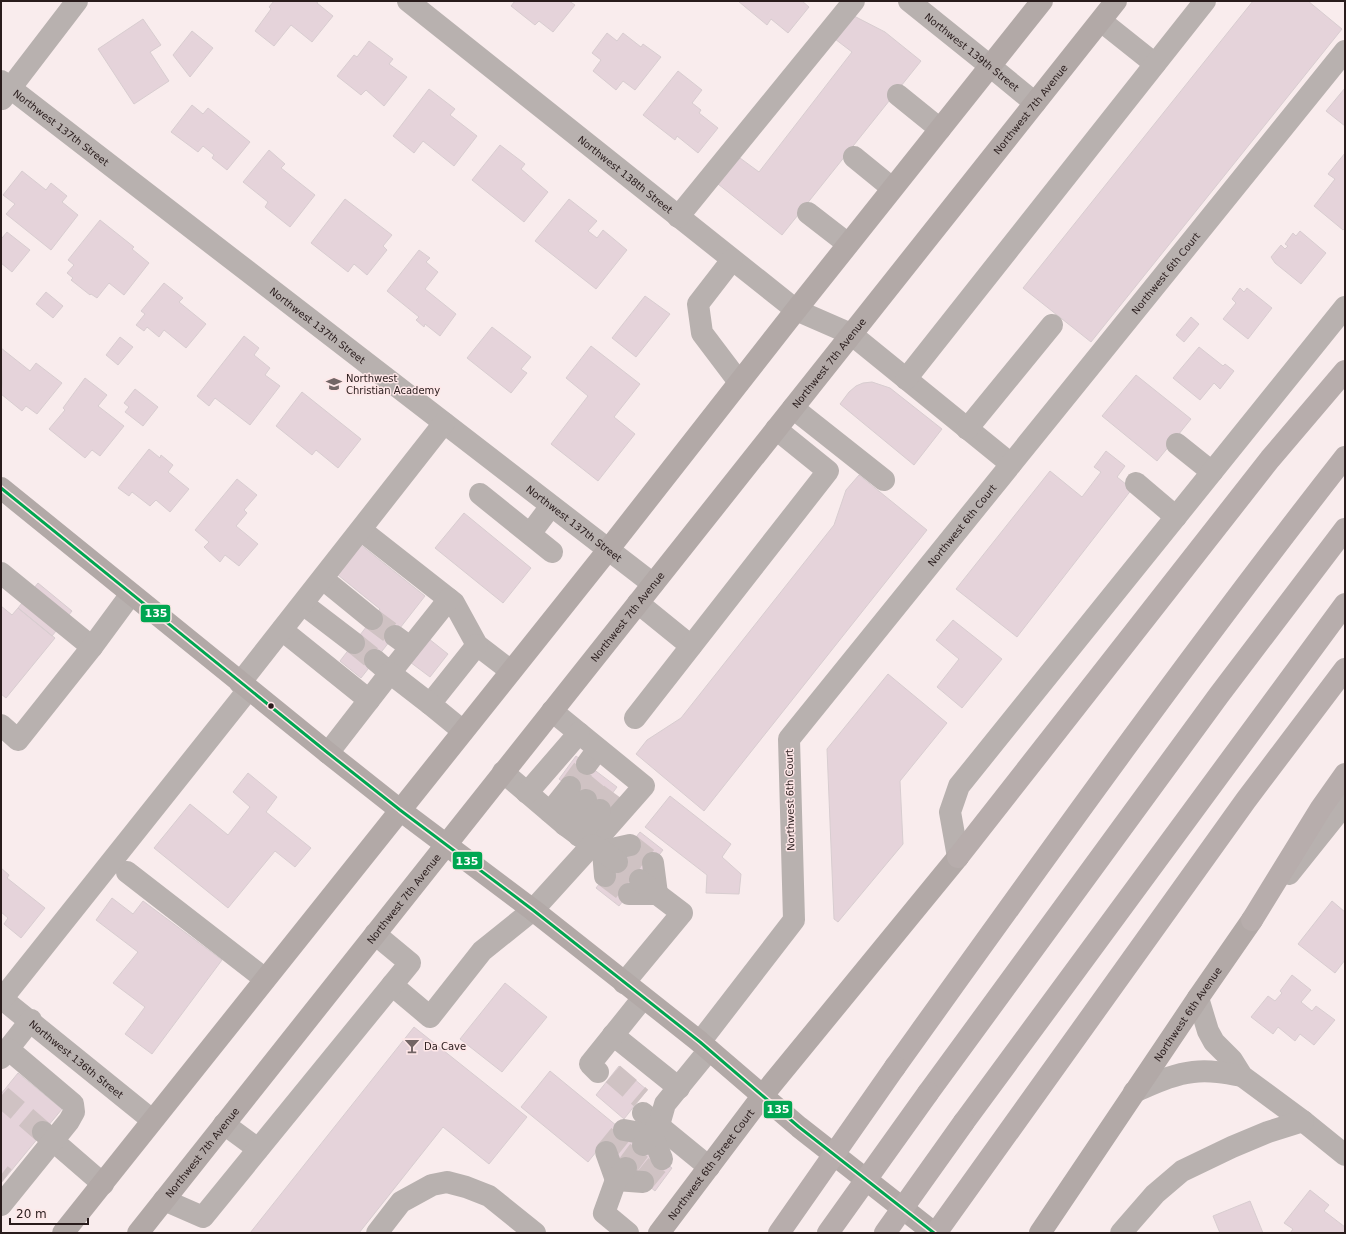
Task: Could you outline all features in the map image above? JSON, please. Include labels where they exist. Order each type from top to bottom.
[{"type":"highway","points":[[958,857],[1270,459],[1345,371]]},
{"type":"highway","points":[[778,1233],[1069,824],[1286,533],[1345,457]]},
{"type":"highway","points":[[828,1233],[928,1093],[1219,695],[1345,529]]},
{"type":"highway","points":[[885,1233],[964,1122],[1345,604]]},
{"type":"highway","points":[[935,1233],[1246,800],[1345,669]]},
{"type":"highway","points":[[1252,920],[1321,808],[1345,774]]},
{"type":"main road","points":[[63,1233],[608,550],[892,188],[1042,1]]},
{"type":"main road","name":"Northwest 7th Avenue","points":[[138,1233],[1116,1]]},
{"type":"main road","points":[[1,488],[244,686],[400,810],[533,910],[705,1046],[799,1127],[935,1233]]},
{"type":"main road","points":[[763,1096],[958,857]]},
{"type":"main road","name":"Northwest 6th Avenue","points":[[1040,1233],[1134,1092],[1252,920]]},
{"type":"main road","name":"Northwest 6th Street Court","points":[[659,1233],[763,1096]]},
{"type":"street","points":[[4,90],[77,1]]},
{"type":"street","name":"Northwest 138th Street","points":[[408,1],[796,310],[852,334],[1011,464]]},
{"type":"street","points":[[678,217],[854,1]]},
{"type":"street","name":"Northwest 139th Street","points":[[909,1],[1035,103]]},
{"type":"street","points":[[906,379],[1205,1]]},
{"type":"street","points":[[1100,21],[1155,64]]},
{"type":"street","name":"Northwest 6th Court","points":[[642,1122],[665,1104],[679,1088],[705,1046],[794,920],[789,739],[1345,51]]},
{"type":"street","name":"Northwest 137th Street","points":[[4,90],[444,423],[653,584]]},
{"type":"street","points":[[898,95],[940,129]]},
{"type":"street","points":[[854,157],[892,188]]},
{"type":"street","points":[[808,213],[848,244]]},
{"type":"street","points":[[732,260],[698,304],[702,333],[740,382]]},
{"type":"street","points":[[958,857],[950,812],[959,786],[1345,307]]},
{"type":"street","points":[[967,428],[1052,325]]},
{"type":"street","points":[[793,408],[884,480]]},
{"type":"street","points":[[2,998],[244,686],[282,630],[444,423]]},
{"type":"street","points":[[635,718],[828,471],[776,429]]},
{"type":"street","points":[[1177,444],[1212,472]]},
{"type":"street","points":[[1136,483],[1176,516]]},
{"type":"street","points":[[480,494],[552,552]]},
{"type":"street","points":[[530,534],[551,506]]},
{"type":"street","points":[[361,530],[454,603],[477,645],[511,671]]},
{"type":"street","points":[[1,574],[92,647]]},
{"type":"street","points":[[323,579],[372,619]]},
{"type":"street","points":[[1,726],[18,740],[92,647],[131,594]]},
{"type":"street","points":[[328,753],[369,700],[382,667],[402,642],[449,599]]},
{"type":"street","points":[[638,603],[691,646]]},
{"type":"street","points":[[303,604],[354,643]]},
{"type":"street","points":[[282,630],[369,700]]},
{"type":"street","points":[[430,704],[477,645]]},
{"type":"street","points":[[382,667],[463,731]]},
{"type":"street","points":[[392,985],[430,1017],[482,951],[533,910],[644,786],[616,775],[593,757],[579,733],[552,711]]},
{"type":"street","points":[[528,793],[579,733]]},
{"type":"street","points":[[503,772],[592,844]]},
{"type":"street","points":[[592,844],[585,799],[592,844]]},
{"type":"street","name":"Northwest 6th Avenue","points":[[1252,920],[1345,804]]},
{"type":"street","points":[[127,872],[265,979]]},
{"type":"street","points":[[624,983],[682,913],[657,894],[641,879],[657,894]]},
{"type":"street","points":[[164,1200],[203,1216],[410,963],[375,934]]},
{"type":"street","name":"Northwest 136th Street","points":[[2,998],[152,1120]]},
{"type":"street","points":[[605,1077],[590,1064],[643,998]]},
{"type":"street","points":[[1198,998],[1208,1031],[1214,1042],[1232,1060],[1242,1076],[1345,1154]]},
{"type":"street","points":[[1,1205],[10,1183],[48,1136],[69,1121],[74,1112],[73,1104],[5,1054],[30,1020]]},
{"type":"street","points":[[613,1035],[679,1088]]},
{"type":"street","points":[[1134,1092],[1178,1075],[1193,1072],[1219,1072],[1242,1076]]},
{"type":"street","points":[[1121,1233],[1155,1194],[1182,1171],[1246,1141],[1268,1132],[1303,1121]]},
{"type":"street","points":[[642,1122],[662,1160]]},
{"type":"street","points":[[642,1122],[709,1167]]},
{"type":"street","points":[[224,1124],[258,1149]]},
{"type":"street","points":[[48,1136],[103,1184]]},
{"type":"street","points":[[606,1152],[621,1174],[643,1182]]},
{"type":"street","points":[[621,1174],[604,1213],[628,1233]]},
{"type":"street","points":[[377,1233],[401,1202],[432,1185],[447,1182],[466,1187],[489,1196],[535,1233]]},
{"type":"building","points":[[274,1],[318,1],[317,3],[333,16],[312,42],[291,25],[274,46],[255,31],[271,9],[269,7]]},
{"type":"building","points":[[515,1],[569,1],[575,5],[553,32],[539,21],[535,25],[511,6]]},
{"type":"building","points":[[738,1],[802,1],[809,7],[788,33],[771,19],[767,25]]},
{"type":"building","points":[[1253,1],[1308,1],[1342,29],[1091,342],[1023,288]]},
{"type":"building","points":[[854,16],[885,32],[921,61],[782,235],[718,184],[740,158],[759,172],[852,52],[835,39]]},
{"type":"building","points":[[143,19],[161,45],[150,52],[169,81],[134,104],[98,49]]},
{"type":"building","points":[[192,31],[213,48],[190,77],[173,55]]},
{"type":"building","points":[[607,33],[617,41],[623,33],[641,47],[643,44],[661,57],[635,90],[623,81],[616,90],[593,71],[601,60],[592,53]]},
{"type":"building","points":[[369,41],[393,59],[389,64],[407,77],[384,106],[366,90],[361,95],[337,76],[354,55],[357,57]]},
{"type":"building","points":[[678,71],[702,90],[692,103],[701,110],[699,113],[718,128],[698,153],[677,136],[675,140],[643,115]]},
{"type":"building","points":[[1345,88],[1345,126],[1326,111]]},
{"type":"building","points":[[429,89],[455,109],[450,115],[477,136],[454,166],[423,141],[414,153],[393,136]]},
{"type":"building","points":[[192,105],[203,114],[208,108],[250,142],[227,170],[212,158],[214,155],[203,146],[198,152],[171,132]]},
{"type":"building","points":[[500,145],[525,164],[521,169],[548,192],[524,222],[472,180]]},
{"type":"building","points":[[269,150],[285,164],[281,168],[315,195],[290,227],[265,207],[268,202],[243,182]]},
{"type":"building","points":[[1345,153],[1345,228],[1343,230],[1314,206],[1335,179],[1328,174]]},
{"type":"building","points":[[22,171],[46,190],[51,183],[67,196],[62,202],[78,215],[51,250],[6,214],[15,204],[3,195]]},
{"type":"building","points":[[345,199],[392,235],[383,246],[387,250],[367,275],[354,264],[348,272],[311,243]]},
{"type":"building","points":[[569,199],[597,221],[588,231],[597,238],[603,230],[627,250],[596,289],[535,241]]},
{"type":"building","points":[[100,220],[134,247],[132,249],[149,263],[124,295],[109,283],[97,298],[91,294],[90,295],[71,280],[73,278],[67,273],[74,265],[68,260]]},
{"type":"building","points":[[1300,231],[1326,253],[1301,284],[1275,263],[1271,257],[1281,245],[1285,249],[1288,246],[1285,244],[1293,233],[1296,236]]},
{"type":"building","points":[[7,232],[30,250],[12,272],[1,263],[1,237],[2,238]]},
{"type":"building","points":[[419,250],[430,258],[426,262],[438,272],[425,289],[456,314],[440,336],[425,324],[424,327],[416,320],[419,317],[387,291]]},
{"type":"building","points":[[164,283],[183,298],[179,302],[206,324],[186,348],[164,330],[159,337],[147,327],[144,331],[136,325],[145,314],[141,311]]},
{"type":"building","points":[[1240,288],[1244,292],[1247,288],[1272,308],[1248,339],[1223,319],[1236,303],[1232,299]]},
{"type":"building","points":[[46,292],[63,306],[53,318],[36,304]]},
{"type":"building","points":[[645,296],[670,314],[636,357],[612,338]]},
{"type":"building","points":[[1191,317],[1199,324],[1184,342],[1176,335]]},
{"type":"building","points":[[492,327],[531,357],[521,369],[527,373],[511,393],[467,358]]},
{"type":"building","points":[[244,336],[259,348],[254,355],[270,368],[265,375],[280,386],[250,425],[215,398],[209,406],[197,396]]},
{"type":"building","points":[[120,337],[133,347],[118,365],[106,355]]},
{"type":"building","points":[[591,346],[640,384],[614,417],[635,434],[598,481],[551,444],[588,396],[566,378]]},
{"type":"building","points":[[1199,347],[1223,366],[1225,364],[1234,371],[1220,389],[1214,383],[1200,400],[1173,378]]},
{"type":"building","points":[[1,348],[30,371],[36,363],[62,383],[37,414],[26,406],[22,411],[1,394]]},
{"type":"building","points":[[1136,375],[1191,419],[1157,461],[1102,416]]},
{"type":"building","points":[[85,378],[107,395],[98,406],[124,426],[100,456],[92,450],[85,458],[49,429],[65,410],[63,408]]},
{"type":"building","points":[[872,382],[890,388],[942,429],[914,465],[840,404],[849,392],[856,386],[863,383]]},
{"type":"building","points":[[135,389],[158,407],[143,426],[125,412],[129,407],[124,403]]},
{"type":"building","points":[[302,392],[361,439],[338,468],[316,450],[312,455],[276,426]]},
{"type":"building","points":[[149,449],[160,458],[161,455],[173,465],[168,472],[189,489],[170,512],[156,500],[150,506],[132,492],[129,496],[118,488]]},
{"type":"building","points":[[1106,451],[1125,466],[1117,477],[1132,489],[1017,637],[956,589],[1050,471],[1082,497],[1101,472],[1094,467]]},
{"type":"building","points":[[859,475],[927,530],[704,811],[636,754],[647,740],[681,718],[834,525],[846,490]]},
{"type":"building","points":[[237,479],[257,495],[244,510],[247,513],[236,526],[258,544],[239,566],[225,555],[220,562],[204,547],[209,542],[195,530]]},
{"type":"building","points":[[464,513],[531,568],[503,603],[435,548]]},
{"type":"building","points":[[361,545],[425,596],[361,678],[340,661],[380,609],[338,575]]},
{"type":"building","points":[[38,583],[72,611],[52,636],[18,608]]},
{"type":"building","points":[[1,606],[12,615],[18,608],[55,638],[6,698],[1,694]]},
{"type":"building","points":[[953,620],[1002,659],[962,708],[937,687],[959,659],[936,640]]},
{"type":"building","points":[[424,635],[448,654],[430,677],[406,659]]},
{"type":"building","points":[[888,674],[947,723],[900,781],[903,844],[838,922],[834,919],[827,749]]},
{"type":"building","points":[[576,756],[617,787],[600,810],[559,779]]},
{"type":"building","points":[[248,773],[277,797],[266,812],[311,848],[295,867],[275,851],[228,908],[154,848],[190,804],[228,835],[250,807],[233,792]]},
{"type":"building","points":[[670,796],[731,844],[722,857],[741,874],[739,894],[706,893],[707,875],[645,827]]},
{"type":"building","points":[[640,832],[663,850],[619,906],[596,888]]},
{"type":"building","points":[[1,868],[9,875],[7,878],[45,908],[21,938],[4,924],[8,918],[1,912]]},
{"type":"building","points":[[112,898],[133,914],[143,901],[222,960],[152,1054],[125,1034],[145,1007],[113,983],[138,952],[96,920]]},
{"type":"building","points":[[1332,901],[1345,912],[1345,960],[1335,973],[1298,944]]},
{"type":"building","points":[[1292,975],[1311,990],[1301,1002],[1312,1011],[1316,1006],[1335,1020],[1314,1045],[1300,1034],[1295,1041],[1278,1027],[1273,1034],[1251,1017],[1268,996],[1275,1001],[1282,993],[1280,991]]},
{"type":"building","points":[[505,983],[547,1017],[502,1072],[460,1039]]},
{"type":"building","points":[[414,1027],[527,1117],[489,1164],[443,1127],[359,1233],[250,1233]]},
{"type":"building","points":[[619,1066],[647,1090],[624,1119],[596,1095]]},
{"type":"building","points":[[550,1071],[617,1126],[588,1162],[521,1107]]},
{"type":"building","points":[[18,1073],[62,1109],[1,1183],[1,1094]]},
{"type":"building","points":[[620,1126],[672,1168],[655,1191],[602,1148]]},
{"type":"building","points":[[1310,1190],[1329,1205],[1324,1211],[1345,1227],[1345,1233],[1290,1233],[1293,1229],[1284,1223]]},
{"type":"building","points":[[1250,1201],[1263,1233],[1220,1233],[1213,1216]]},
{"type":"tunnel","points":[[372,619],[395,636]]},
{"type":"tunnel","points":[[354,643],[375,660]]},
{"type":"tunnel","points":[[570,787],[587,764]]},
{"type":"tunnel","points":[[586,800],[604,778]]},
{"type":"tunnel","points":[[600,810],[617,787]]},
{"type":"tunnel","points":[[630,845],[653,863]]},
{"type":"tunnel","points":[[617,862],[640,880]]},
{"type":"tunnel","points":[[605,876],[629,894]]},
{"type":"tunnel","points":[[613,1074],[641,1098]]},
{"type":"tunnel","points":[[1,1096],[43,1132]]},
{"type":"tunnel","points":[[606,1152],[624,1130]]},
{"type":"tunnel","points":[[626,1168],[643,1145]]},
{"type":"tunnel","points":[[643,1182],[662,1159]]},
{"type":"tunnel","points":[[1,1175],[5,1178]]},
{"type":"transit line","name":"135","points":[[1,488],[328,753],[400,810],[533,910],[700,1042],[799,1127],[934,1233]]},
{"type":"place","name":"Northwest Christian Academy","points":[[334,384]]},
{"type":"place","name":"Da Cave","points":[[412,1046]]}]
